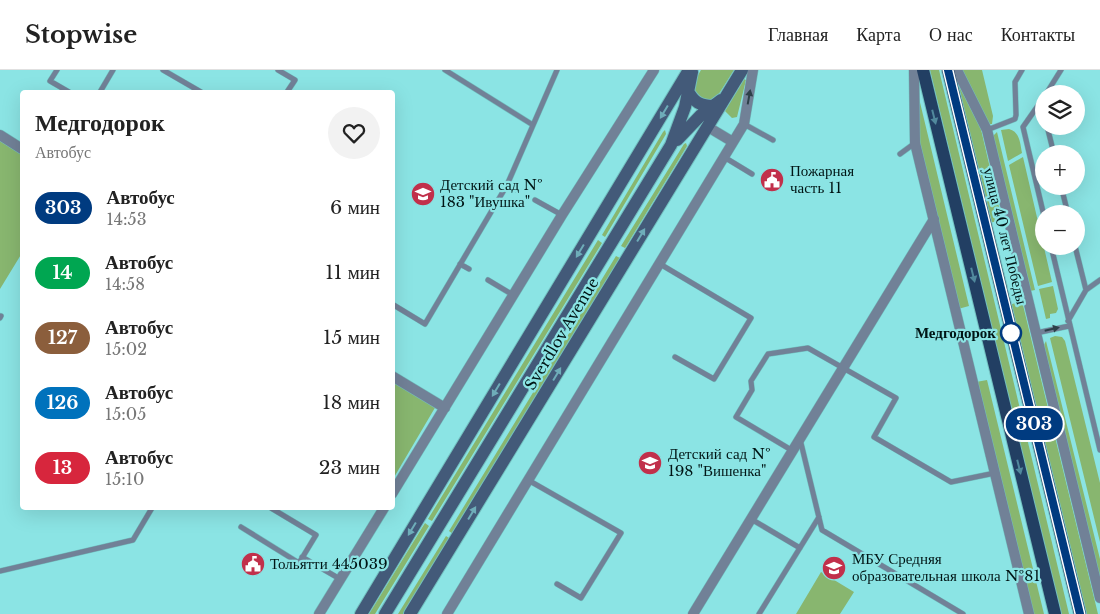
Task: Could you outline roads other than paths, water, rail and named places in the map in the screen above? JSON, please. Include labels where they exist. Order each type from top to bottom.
[{"type":"main road","points":[[671,146],[680,123],[691,70]]},
{"type":"main road","name":"Sverdlov Avenue","points":[[361,614],[691,70]]},
{"type":"main road","name":"Sverdlov Avenue","points":[[410,614],[742,70]]},
{"type":"main road","points":[[923,70],[1055,614]]},
{"type":"main road","name":"улица 40 лет Победы","points":[[948,70],[1080,614]]},
{"type":"main road","points":[[671,146],[732,87]]},
{"type":"main road","points":[[688,91],[697,103],[713,106]]},
{"type":"main road","name":"Sverdlov Avenue","points":[[385,614],[671,146]]},
{"type":"street","points":[[395,489],[562,215],[654,70]]},
{"type":"street","points":[[447,614],[744,124],[753,70]]},
{"type":"street","points":[[914,70],[915,143],[1029,614]]},
{"type":"street","points":[[957,70],[987,130],[1100,598]]},
{"type":"street","points":[[708,127],[733,142]]},
{"type":"street","points":[[0,135],[20,148]]},
{"type":"street","points":[[693,614],[934,219]]},
{"type":"street","points":[[395,378],[445,408]]},
{"type":"street","points":[[320,614],[383,510]]},
{"type":"lane","points":[[58,70],[50,81],[66,90]]},
{"type":"lane","points":[[101,90],[113,70]]},
{"type":"lane","points":[[163,70],[198,90]]},
{"type":"lane","points":[[278,70],[295,80],[288,90]]},
{"type":"lane","points":[[445,70],[533,125]]},
{"type":"lane","points":[[395,306],[425,324],[507,185],[557,70]]},
{"type":"lane","points":[[987,130],[1015,119],[1015,82],[1022,70]]},
{"type":"lane","points":[[1052,85],[1061,70]]},
{"type":"lane","points":[[1035,111],[1023,128],[1041,205]]},
{"type":"lane","points":[[744,124],[773,140]]},
{"type":"lane","points":[[900,154],[915,143]]},
{"type":"lane","points":[[724,157],[752,174]]},
{"type":"lane","points":[[507,185],[517,190]]},
{"type":"lane","points":[[535,200],[562,215]]},
{"type":"lane","points":[[1053,255],[1068,324],[1099,439],[1100,450]]},
{"type":"lane","points":[[1078,255],[1086,290]]},
{"type":"lane","points":[[460,264],[469,269]]},
{"type":"lane","points":[[659,264],[751,318],[714,379],[675,357]]},
{"type":"lane","points":[[488,280],[513,296]]},
{"type":"lane","points":[[1036,333],[1068,324],[1086,290],[1100,280]]},
{"type":"lane","points":[[793,451],[736,417],[752,390],[752,381],[768,354],[808,348],[896,398],[874,437],[951,482],[995,473]]},
{"type":"lane","points":[[800,438],[822,530],[963,614]]},
{"type":"lane","points":[[528,480],[621,534],[581,598],[557,584]]},
{"type":"lane","points":[[0,571],[133,540],[151,510]]},
{"type":"lane","points":[[241,528],[299,563],[316,535],[274,510]]},
{"type":"lane","points":[[759,614],[818,517]]},
{"type":"lane","points":[[751,519],[800,548]]},
{"type":"lane","points":[[302,557],[340,580]]},
{"type":"place","name":"Пожарная часть 11","points":[[772,180]]},
{"type":"place","name":"Детский сад № 183 \"Ивушка\"","points":[[423,194]]},
{"type":"place","name":"Медгодорок","points":[[1011,333]]},
{"type":"place","name":"Детский сад № 198 \"Вишенка\"","points":[[650,463]]},
{"type":"place","name":"Тольятти 445039","points":[[253,564]]},
{"type":"place","name":"МБУ Средняя образовательная школа №81","points":[[834,568]]}]
